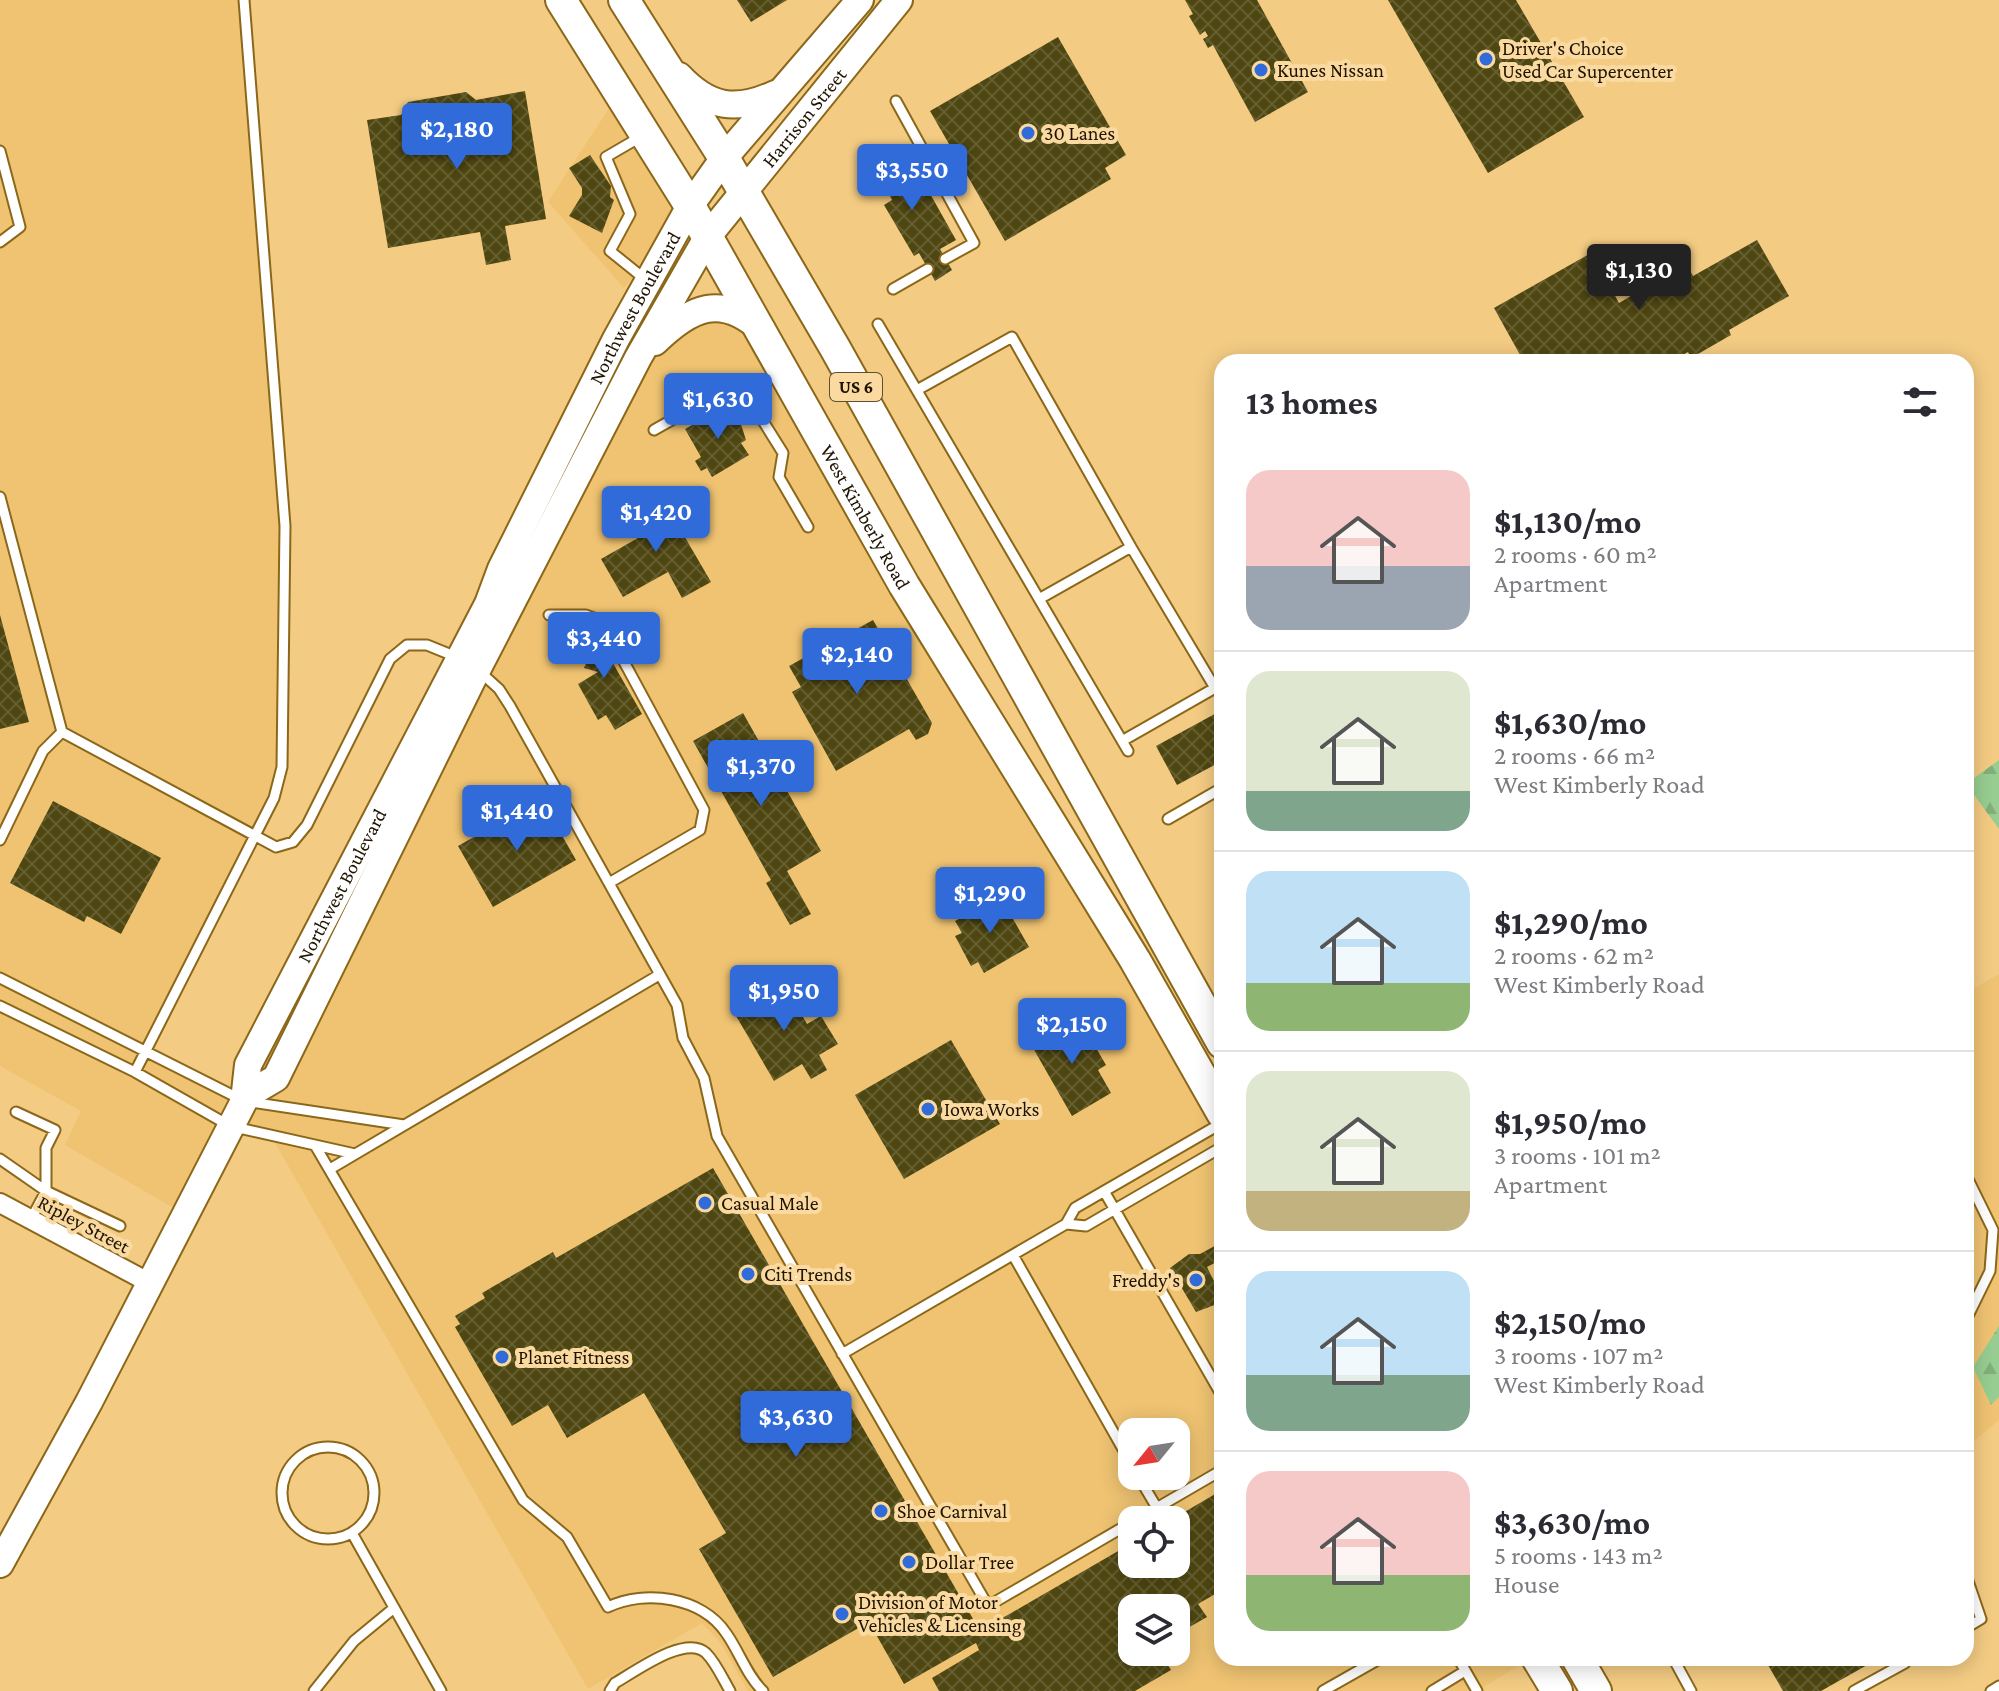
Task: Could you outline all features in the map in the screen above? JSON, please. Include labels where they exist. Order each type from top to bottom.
[{"type":"main road","name":"West Kimberly Road","points":[[561,0],[708,236],[904,585],[1135,960],[1214,1099]]},
{"type":"main road","name":"US 6","points":[[624,0],[724,158],[835,348],[1214,1029]]},
{"type":"main road","name":"Harrison Street","points":[[690,206],[724,158],[860,0]]},
{"type":"main road","name":"Harrison Street","points":[[708,236],[899,0]]},
{"type":"main road","points":[[659,55],[689,87],[721,105],[753,104],[779,93]]},
{"type":"main road","name":"Northwest Boulevard","points":[[469,664],[557,453],[690,206]]},
{"type":"main road","name":"Northwest Boulevard","points":[[0,1564],[89,1402],[148,1282],[245,1099],[248,1065],[708,236]]},
{"type":"main road","points":[[638,358],[676,323],[699,310],[716,308],[741,314],[762,331]]},
{"type":"main road","points":[[1542,1666],[1557,1691]]},
{"type":"main road","points":[[1582,1666],[1596,1691]]},
{"type":"street","name":"Ripley Street","points":[[0,1203],[148,1282]]},
{"type":"lane","points":[[135,1072],[274,798],[282,767],[285,526],[244,0]]},
{"type":"lane","points":[[896,101],[974,243],[945,259]]},
{"type":"lane","points":[[645,134],[606,157],[630,214],[610,251],[648,281]]},
{"type":"lane","points":[[0,151],[20,227],[0,242]]},
{"type":"lane","points":[[893,289],[928,269]]},
{"type":"lane","points":[[878,324],[1125,746],[1214,689]]},
{"type":"lane","points":[[917,390],[1012,337],[1214,686]]},
{"type":"lane","points":[[654,430],[732,386],[743,389],[783,453],[779,477],[808,527]]},
{"type":"lane","points":[[0,497],[62,732],[254,838],[276,847],[293,842],[307,825],[390,659],[407,645],[427,645],[469,664],[499,689],[677,1005],[683,1038],[704,1078],[717,1136],[988,1606],[1118,1530]]},
{"type":"lane","points":[[1039,599],[1131,547]]},
{"type":"lane","points":[[549,615],[586,615],[602,621],[704,810],[700,830],[609,883]]},
{"type":"lane","points":[[0,840],[43,751],[62,732]]},
{"type":"lane","points":[[1168,819],[1214,793]]},
{"type":"lane","points":[[330,1169],[659,975]]},
{"type":"lane","points":[[0,978],[245,1099],[404,1125]]},
{"type":"lane","points":[[0,1006],[135,1072],[230,1126],[355,1154]]},
{"type":"lane","points":[[16,1112],[55,1130],[46,1148],[46,1191],[30,1221]]},
{"type":"lane","points":[[842,1354],[1066,1224],[1075,1208],[1214,1128]]},
{"type":"lane","points":[[316,1147],[523,1500],[567,1537],[608,1607],[623,1600],[660,1598],[685,1603],[711,1615],[725,1631],[763,1691]]},
{"type":"lane","points":[[1066,1224],[1086,1226],[1214,1152]]},
{"type":"lane","points":[[0,1159],[46,1191],[120,1226]]},
{"type":"lane","points":[[1104,1191],[1214,1382]]},
{"type":"lane","points":[[1974,1191],[1993,1230],[1990,1271],[1974,1304]]},
{"type":"lane","points":[[1013,1255],[1118,1440]]},
{"type":"lane","points":[[322,1447],[338,1448],[364,1464],[374,1494],[372,1509],[364,1523],[352,1533],[324,1539],[310,1535],[288,1516],[283,1487],[287,1473],[307,1452],[322,1447]]},
{"type":"lane","points":[[1160,1506],[1214,1475]]},
{"type":"lane","points":[[352,1533],[441,1691]]},
{"type":"lane","points":[[1974,1598],[1981,1619],[1974,1623]]},
{"type":"lane","points":[[314,1691],[354,1641],[394,1608]]},
{"type":"lane","points":[[610,1691],[615,1683],[681,1647],[694,1647],[704,1651],[730,1691]]},
{"type":"lane","points":[[1323,1691],[1367,1666]]},
{"type":"lane","points":[[1462,1666],[1477,1691]]},
{"type":"lane","points":[[1677,1666],[1691,1691]]},
{"type":"lane","points":[[1854,1691],[1897,1666]]},
{"type":"lane","points":[[1432,1691],[1465,1671]]},
{"type":"lane","points":[[1991,1691],[1999,1686]]},
{"type":"shaded area","points":[[0,0],[238,0],[259,192],[281,472],[282,749],[254,838],[146,1050],[243,1101],[378,829],[638,358],[676,323],[741,314],[1214,1100],[1214,1666],[1518,1666],[1477,1691],[748,1691],[720,1642],[702,1623],[588,1689],[271,1136],[229,1126],[184,1214],[65,1145],[81,1111],[0,1066]]},
{"type":"shaded area","points":[[619,93],[690,206],[624,288],[548,202]]},
{"type":"shaded area","points":[[1999,974],[1999,1420],[1974,1441],[1974,988]]},
{"type":"green space","points":[[1999,760],[1999,829],[1974,795],[1974,778]]},
{"type":"green space","points":[[1999,1326],[1999,1397],[1991,1405],[1974,1365]]},
{"type":"building","points":[[737,0],[787,0],[751,22]]},
{"type":"building","name":"Kunes Nissan","points":[[1185,0],[1257,0],[1308,92],[1255,122],[1213,45],[1208,48],[1203,39],[1208,36],[1205,31],[1200,35],[1189,16],[1193,14]]},
{"type":"building","name":"Driver's Choice Used Car Supercenter","points":[[1388,0],[1516,0],[1584,117],[1488,173]]},
{"type":"building","name":"30 Lanes","points":[[1058,37],[1126,155],[1105,168],[1111,179],[1005,241],[930,111]]},
{"type":"building","points":[[525,91],[546,219],[505,226],[511,260],[486,265],[480,232],[388,248],[367,120],[401,115],[408,102],[466,92],[476,100]]},
{"type":"building","points":[[887,147],[906,181],[919,174],[956,240],[940,249],[952,270],[935,281],[919,253],[914,256],[884,205],[892,200],[886,188],[878,192],[861,162]]},
{"type":"building","points":[[590,155],[611,186],[610,197],[614,200],[602,233],[569,216],[582,195],[582,188],[569,168]]},
{"type":"building","points":[[1757,240],[1789,296],[1729,330],[1731,335],[1698,354],[1520,354],[1494,308],[1591,253],[1619,303],[1686,264],[1693,276]]},
{"type":"building","points":[[727,406],[732,415],[738,415],[746,440],[741,443],[749,455],[712,477],[707,468],[701,471],[695,461],[701,457],[685,429]]},
{"type":"building","points":[[661,496],[711,582],[682,598],[668,572],[623,597],[601,559],[645,534],[632,512]]},
{"type":"building","points":[[0,615],[29,722],[0,729]]},
{"type":"building","points":[[586,616],[642,714],[615,730],[606,715],[598,720],[578,684],[598,672],[584,668],[588,659],[570,625]]},
{"type":"building","points":[[873,620],[932,723],[928,734],[916,740],[909,729],[836,771],[792,692],[801,687],[789,666]]},
{"type":"building","points":[[743,713],[821,851],[787,871],[811,914],[790,925],[766,883],[771,880],[693,741]]},
{"type":"building","points":[[1214,714],[1214,765],[1177,785],[1156,746]]},
{"type":"building","points":[[541,799],[576,860],[493,907],[458,846]]},
{"type":"building","points":[[53,801],[161,858],[121,934],[87,916],[84,922],[10,883]]},
{"type":"building","points":[[1000,896],[1029,947],[984,973],[978,962],[971,966],[955,936],[962,933],[955,921]]},
{"type":"building","points":[[782,980],[807,1024],[821,1016],[838,1044],[819,1055],[827,1070],[811,1079],[802,1064],[774,1081],[732,1009]]},
{"type":"building","points":[[1069,1019],[1084,1045],[1092,1041],[1106,1065],[1098,1070],[1111,1093],[1072,1116],[1029,1041]]},
{"type":"building","name":"Iowa Works","points":[[951,1040],[1000,1124],[904,1179],[855,1095]]},
{"type":"building","points":[[713,1168],[980,1631],[1118,1551],[1118,1578],[1190,1578],[1190,1509],[1214,1495],[1214,1595],[1198,1604],[1207,1617],[1190,1627],[1190,1594],[1118,1594],[1118,1666],[1169,1666],[1171,1670],[1135,1691],[939,1691],[932,1678],[979,1650],[976,1643],[904,1684],[869,1622],[773,1677],[699,1549],[726,1533],[644,1393],[567,1438],[548,1405],[512,1426],[455,1327],[460,1324],[455,1316],[485,1298],[482,1293],[553,1252],[556,1258]]},
{"type":"building","name":"Freddy's","points":[[1214,1246],[1214,1263],[1207,1267],[1214,1281],[1214,1305],[1196,1312],[1170,1268],[1189,1254],[1200,1254]]},
{"type":"building","points":[[1769,1666],[1865,1666],[1821,1691],[1783,1691]]},
{"type":"place","name":"Driver's Choice Used Car Supercenter","points":[[1486,59]]},
{"type":"place","name":"Kunes Nissan","points":[[1261,70]]},
{"type":"place","name":"30 Lanes","points":[[1028,133]]},
{"type":"place","name":"Iowa Works","points":[[928,1109]]},
{"type":"place","name":"Casual Male","points":[[705,1203]]},
{"type":"place","name":"Citi Trends","points":[[748,1274]]},
{"type":"place","name":"Freddy's","points":[[1196,1280]]},
{"type":"place","name":"Planet Fitness","points":[[502,1357]]},
{"type":"place","name":"Shoe Carnival","points":[[881,1511]]},
{"type":"place","name":"Dollar Tree","points":[[909,1562]]},
{"type":"place","name":"Division of Motor Vehicles & Licensing","points":[[842,1614]]}]
